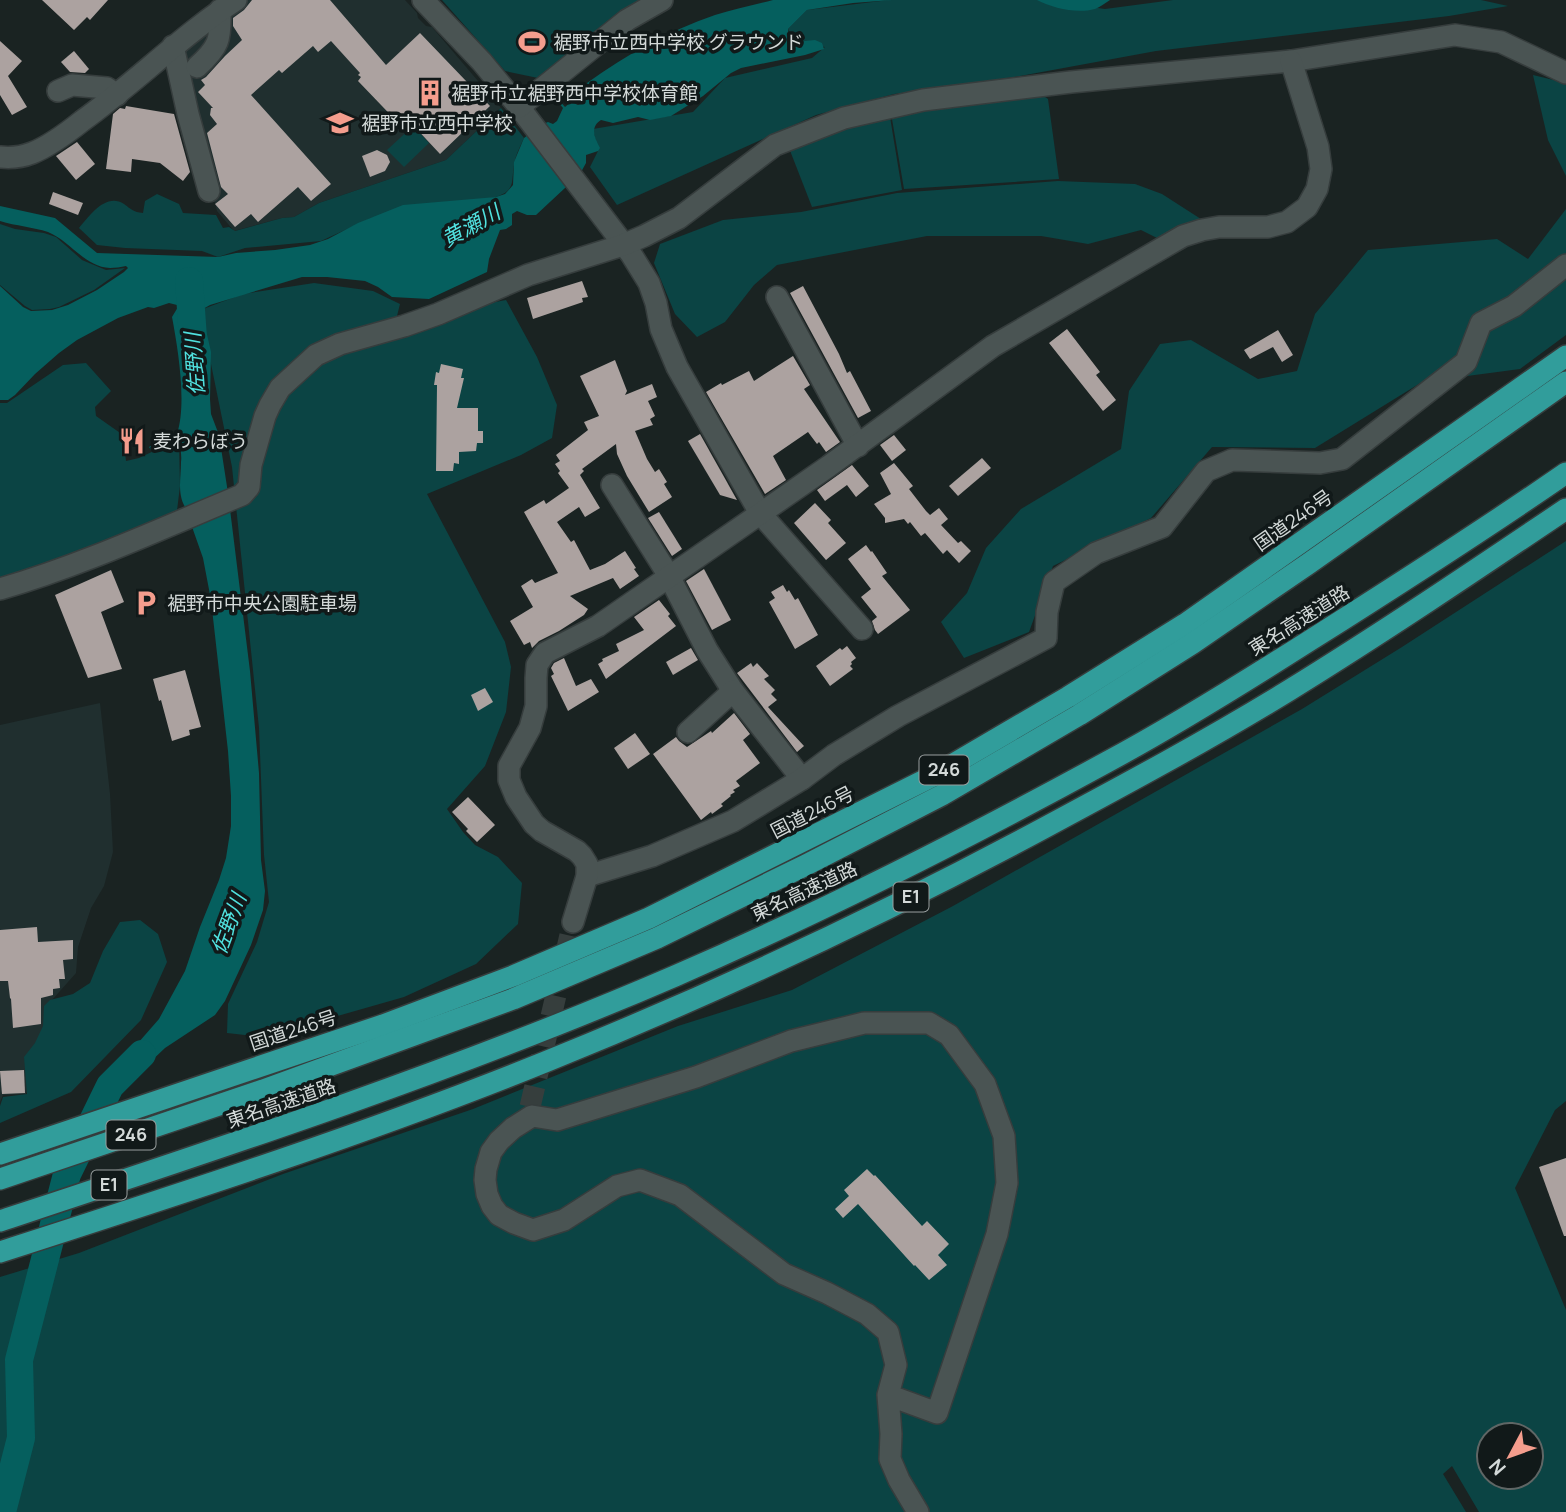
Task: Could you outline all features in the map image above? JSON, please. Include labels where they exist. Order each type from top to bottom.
[{"type":"highway","name":"国道246号","points":[[0,1154],[383,1025],[513,976],[649,918],[933,776],[1185,624],[1566,356]]},
{"type":"highway","name":"246","points":[[0,1179],[263,1090],[513,999],[657,938],[806,865],[942,795],[1079,715],[1193,643],[1566,382]]},
{"type":"highway","name":"東名高速道路","points":[[0,1221],[436,1072],[675,976],[837,901],[1108,762],[1231,690],[1374,600],[1566,473]]},
{"type":"highway","name":"E1","points":[[0,1252],[378,1125],[554,1058],[837,934],[951,878],[1109,793],[1288,691],[1566,509]]},
{"type":"street","points":[[423,0],[482,62],[623,245],[649,283],[661,329],[677,367],[760,513],[862,629]]},
{"type":"street","points":[[521,110],[627,20],[662,0]]},
{"type":"street","points":[[0,157],[10,158],[32,153],[59,138],[117,95],[203,22],[228,5]]},
{"type":"street","points":[[197,67],[216,46],[228,5]]},
{"type":"street","points":[[0,589],[82,562],[242,495],[249,487],[251,465],[270,405],[280,388],[316,355],[340,344],[438,314],[528,275],[623,245],[680,218],[775,145],[844,118],[923,100],[1071,82],[1292,61],[1455,35],[1501,42],[1566,73]]},
{"type":"street","points":[[173,47],[209,191]]},
{"type":"street","points":[[573,922],[587,876],[587,864],[577,851],[534,824],[516,797],[509,779],[509,766],[530,728],[536,706],[537,665],[545,653],[598,626],[858,446],[993,346],[1183,236],[1219,227],[1268,227],[1287,222],[1307,207],[1317,189],[1321,169],[1318,146],[1292,61]]},
{"type":"street","points":[[58,91],[72,85],[107,88],[117,95]]},
{"type":"street","points":[[587,876],[652,856],[733,821],[898,716],[1046,638],[1046,612],[1054,582],[1096,553],[1163,527],[1206,471],[1232,460],[1320,463],[1342,459],[1466,362],[1481,323],[1514,306],[1566,265]]},
{"type":"street","points":[[777,297],[858,446]]},
{"type":"street","points":[[612,485],[669,576],[707,650],[733,691],[802,779]]},
{"type":"street","points":[[688,732],[733,691]]},
{"type":"street","points":[[888,1395],[937,1413],[997,1234],[1007,1183],[1004,1136],[985,1084],[949,1035],[929,1023],[864,1023],[791,1041],[696,1077],[557,1120],[531,1112],[499,1141],[491,1152],[485,1168],[487,1194],[499,1215],[514,1223],[533,1230],[564,1220],[617,1186],[640,1181],[680,1195],[784,1273],[867,1314],[888,1332],[896,1365],[888,1395],[890,1459],[918,1512]]},
{"type":"shaded area","name":"裾野市立西中学校","points":[[246,0],[405,0],[426,26],[432,27],[501,108],[446,160],[319,203],[294,217],[234,231],[217,211],[185,86],[184,45]]},
{"type":"shaded area","name":"裾野市立西中学校 グラウンド","points":[[442,0],[643,0],[621,13],[538,78],[505,71]]},
{"type":"shaded area","points":[[889,0],[1041,0],[1105,9],[1173,0],[1481,0],[1508,6],[1449,16],[1156,51],[1014,77],[894,94],[816,115],[617,205],[590,167],[598,151],[593,129],[693,112],[725,78],[812,58],[825,47],[795,42],[788,29],[807,10]]},
{"type":"shaded area","points":[[1533,75],[1566,83],[1566,176],[1548,140]]},
{"type":"shaded area","points":[[1042,95],[1048,99],[1059,179],[904,189],[892,119],[947,105]]},
{"type":"shaded area","points":[[501,108],[524,138],[515,158],[510,188],[496,197],[371,218],[321,241],[245,248],[218,257],[202,251],[97,245],[79,228],[104,203],[117,201],[143,213],[145,201],[157,194],[179,204],[183,213],[216,215],[223,228],[229,227],[235,231],[294,217],[319,203],[446,160]]},
{"type":"shaded area","points":[[890,117],[902,190],[812,207],[789,148],[826,132]]},
{"type":"shaded area","points":[[413,126],[429,143],[404,167],[387,150]]},
{"type":"shaded area","points":[[1058,181],[1135,184],[1162,194],[1204,221],[1157,238],[1141,230],[1088,244],[1041,236],[927,236],[777,265],[754,285],[725,322],[697,337],[675,314],[654,263],[660,244],[723,220],[801,212],[897,193]]},
{"type":"shaded area","points":[[1566,209],[1566,335],[1520,369],[1422,382],[1315,448],[1212,447],[1151,518],[1053,566],[1029,632],[964,658],[941,622],[967,593],[986,548],[1021,509],[1121,449],[1129,391],[1160,344],[1191,340],[1258,379],[1297,371],[1315,314],[1368,250],[1497,239],[1528,259]]},
{"type":"shaded area","points":[[0,224],[56,237],[82,260],[106,270],[125,268],[94,290],[59,307],[32,310],[0,285]]},
{"type":"shaded area","points":[[314,283],[373,291],[400,304],[393,332],[458,309],[506,300],[537,357],[557,405],[552,438],[521,455],[427,494],[505,642],[511,667],[506,712],[485,766],[447,809],[475,845],[498,857],[522,883],[518,924],[476,964],[404,997],[264,1037],[227,1033],[228,1004],[257,942],[269,902],[264,855],[259,728],[232,467],[203,309],[243,294]]},
{"type":"shaded area","points":[[86,363],[111,391],[95,407],[96,416],[123,435],[126,461],[139,458],[179,439],[180,486],[176,519],[0,579],[0,403],[7,403],[63,365]]},
{"type":"shaded area","points":[[1566,541],[1566,1101],[1555,1110],[1515,1188],[1566,1310],[1566,1512],[1479,1512],[1452,1466],[1443,1474],[1466,1512],[0,1512],[0,1277],[79,1253],[283,1174],[473,1109],[678,1026],[792,990],[953,906],[1302,709]]},
{"type":"shaded area","points":[[100,703],[113,852],[104,886],[91,908],[78,947],[76,973],[52,1000],[40,1063],[26,1094],[3,1095],[0,1102],[0,725]]},
{"type":"shaded area","points":[[140,920],[158,934],[167,962],[141,1020],[71,1092],[0,1123],[3,1097],[27,1094],[24,1057],[43,1026],[44,1006],[50,1000],[73,994],[90,983],[103,951],[120,922]]},
{"type":"water","name":"黄瀬川","points":[[773,0],[892,0],[807,10],[788,29],[789,38],[795,42],[815,40],[822,43],[824,49],[741,68],[671,116],[650,120],[638,117],[613,123],[601,120],[594,129],[600,148],[598,151],[586,155],[586,163],[580,174],[536,215],[517,211],[512,214],[512,225],[500,230],[487,272],[429,299],[392,297],[365,281],[302,277],[210,305],[187,322],[188,326],[197,332],[206,330],[211,352],[211,414],[219,435],[228,493],[250,671],[265,891],[263,910],[251,945],[225,1001],[215,1015],[165,1048],[121,1084],[110,1075],[159,1019],[185,971],[226,858],[231,826],[228,751],[211,600],[203,558],[181,496],[179,439],[165,441],[151,450],[149,447],[163,438],[177,434],[180,421],[180,376],[172,317],[178,307],[169,303],[118,318],[77,340],[35,374],[15,395],[8,400],[0,400],[0,286],[31,311],[52,310],[97,290],[128,268],[101,267],[85,259],[48,232],[0,221],[0,206],[55,218],[97,253],[218,257],[310,245],[403,205],[496,197],[505,194],[513,185],[514,162],[524,138],[543,124],[557,121],[563,108],[558,99],[565,107],[571,102],[581,104],[589,87],[587,83],[649,44],[715,15]]},
{"type":"water","points":[[1037,0],[1110,0],[1095,9],[1080,11],[1057,8]]},
{"type":"building","points":[[42,0],[108,0],[90,20],[87,17],[74,30]]},
{"type":"building","points":[[252,0],[330,0],[386,65],[420,33],[490,106],[440,154],[412,124],[405,130],[358,81],[360,73],[331,41],[318,52],[313,46],[282,73],[279,70],[251,95],[331,184],[311,201],[298,187],[258,222],[251,214],[235,227],[215,204],[228,194],[221,187],[207,133],[217,124],[210,115],[213,108],[198,92],[205,85],[201,80],[242,40],[233,26],[233,18]]},
{"type":"building","points":[[0,41],[22,61],[8,76],[27,107],[12,115],[0,95]]},
{"type":"building","points":[[74,51],[89,69],[85,73],[70,72],[61,62]]},
{"type":"building","points":[[126,106],[174,114],[190,172],[183,181],[160,163],[132,159],[131,172],[106,169],[113,114]]},
{"type":"building","points":[[77,142],[95,164],[76,180],[56,156]]},
{"type":"building","points":[[377,150],[387,155],[390,162],[385,171],[370,177],[362,156]]},
{"type":"building","points":[[53,192],[83,203],[78,215],[49,204]]},
{"type":"building","points":[[582,281],[588,297],[582,298],[583,302],[533,319],[527,298]]},
{"type":"building","points":[[803,286],[847,373],[850,371],[871,411],[858,418],[790,293]]},
{"type":"building","points":[[1067,329],[1100,372],[1096,375],[1116,400],[1103,411],[1049,343]]},
{"type":"building","points":[[1278,330],[1293,355],[1282,362],[1273,347],[1250,359],[1244,350]]},
{"type":"building","points":[[793,356],[810,385],[804,389],[840,442],[826,452],[808,432],[773,456],[786,480],[765,494],[706,392],[749,371],[754,381]]},
{"type":"building","points":[[615,360],[627,391],[625,395],[652,384],[657,397],[648,401],[655,416],[650,419],[653,425],[635,431],[647,459],[655,472],[659,469],[672,497],[649,512],[627,476],[617,454],[616,444],[582,469],[584,471],[580,475],[600,508],[585,517],[579,507],[557,522],[571,542],[574,540],[590,570],[625,551],[639,576],[620,589],[613,578],[570,596],[588,609],[584,615],[539,641],[532,648],[530,642],[524,645],[510,621],[533,607],[521,586],[532,579],[535,583],[558,573],[524,512],[544,500],[546,504],[569,488],[558,473],[560,471],[555,464],[560,461],[556,455],[588,430],[584,422],[599,416],[580,376]]},
{"type":"building","points":[[441,364],[463,369],[461,378],[464,378],[457,408],[478,408],[478,431],[483,431],[483,443],[477,443],[476,451],[459,452],[459,464],[454,463],[453,471],[436,471],[437,385],[434,385],[436,372],[439,373]]},
{"type":"building","points":[[700,434],[737,500],[720,495],[688,441]]},
{"type":"building","points":[[894,435],[906,450],[892,461],[880,445]]},
{"type":"building","points":[[982,458],[991,468],[958,496],[949,486]]},
{"type":"building","points":[[894,463],[913,486],[909,489],[926,511],[930,515],[939,508],[948,519],[941,525],[958,543],[961,541],[971,551],[959,563],[947,550],[943,554],[925,533],[921,536],[910,522],[908,524],[904,519],[885,523],[885,518],[874,504],[891,494],[880,473]]},
{"type":"building","points":[[852,465],[869,486],[856,497],[847,485],[825,501],[817,490]]},
{"type":"building","points":[[815,503],[831,520],[828,523],[846,543],[826,560],[794,523]]},
{"type":"building","points":[[659,512],[682,549],[672,556],[648,518]]},
{"type":"building","points":[[866,545],[887,573],[882,576],[910,610],[878,634],[872,621],[877,617],[861,597],[871,589],[848,559]]},
{"type":"building","points":[[704,569],[731,620],[712,630],[686,581]]},
{"type":"building","points":[[111,570],[124,602],[101,612],[122,669],[88,678],[55,595]]},
{"type":"building","points":[[783,585],[795,600],[798,598],[818,635],[795,649],[769,602],[775,598],[771,592]]},
{"type":"building","points":[[659,600],[676,626],[606,679],[598,664],[602,659],[619,651],[616,644],[644,630],[634,617]]},
{"type":"building","points":[[847,646],[856,658],[851,662],[853,669],[830,686],[816,666],[840,648],[842,650]]},
{"type":"building","points":[[691,648],[698,660],[673,675],[666,662]]},
{"type":"building","points":[[564,658],[576,686],[591,679],[599,692],[568,711],[551,676],[554,674],[551,668],[554,663]]},
{"type":"building","points":[[751,663],[753,667],[757,663],[769,676],[764,679],[775,690],[771,694],[777,700],[768,707],[804,746],[797,752],[737,673]]},
{"type":"building","points":[[185,670],[201,727],[189,730],[190,735],[172,741],[153,679]]},
{"type":"building","points":[[485,688],[493,702],[478,711],[471,695]]},
{"type":"building","points":[[734,713],[750,734],[743,740],[760,763],[736,781],[740,786],[721,804],[723,806],[701,820],[653,754],[676,737],[687,747],[711,731],[712,733]]},
{"type":"building","points":[[635,733],[650,754],[628,769],[614,748]]},
{"type":"building","points":[[468,797],[495,825],[477,842],[452,812]]},
{"type":"building","points":[[37,927],[38,942],[73,940],[73,959],[63,960],[65,979],[59,979],[60,988],[53,989],[53,995],[41,998],[41,1024],[13,1028],[8,981],[0,981],[0,930]]},
{"type":"building","points":[[24,1070],[25,1093],[2,1094],[0,1071]]},
{"type":"building","points":[[1566,1158],[1566,1236],[1564,1236],[1539,1167]]},
{"type":"building","points":[[867,1169],[922,1226],[927,1221],[949,1244],[938,1255],[947,1265],[929,1280],[858,1204],[843,1218],[835,1209],[849,1196],[844,1190]]},
{"type":"waterway","name":"佐野川","points":[[189,281],[195,367]]},
{"type":"waterway","name":"佐野川","points":[[0,1511],[21,1438],[19,1360],[67,1174],[110,1086],[142,1054]]},
{"type":"tunnel","points":[[530,1107],[573,922]]},
{"type":"place","name":"裾野市立西中学校 グラウンド","points":[[532,42]]},
{"type":"place","name":"裾野市立裾野西中学校体育館","points":[[430,93]]},
{"type":"place","name":"裾野市立西中学校","points":[[340,123]]},
{"type":"place","name":"麦わらぼう","points":[[132,441]]},
{"type":"place","name":"裾野市中央公園駐車場","points":[[146,603]]}]
